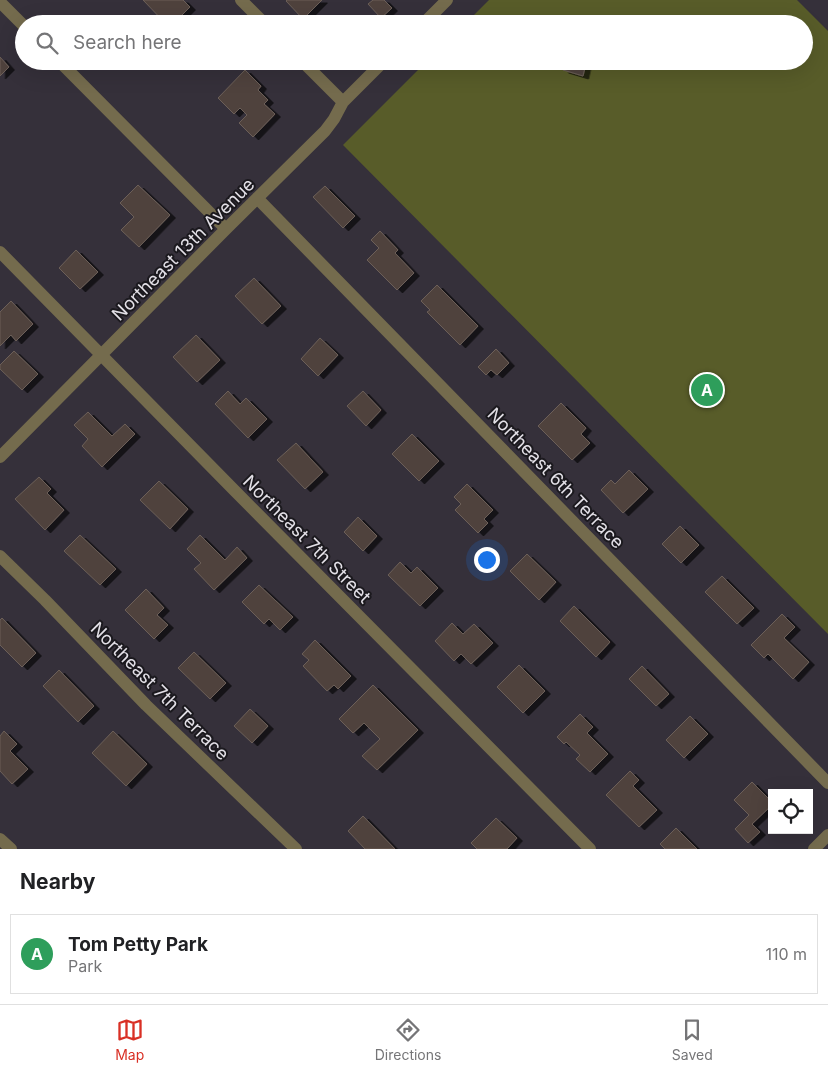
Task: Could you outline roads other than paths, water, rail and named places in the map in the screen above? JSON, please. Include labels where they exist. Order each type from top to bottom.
[{"type":"street","points":[[242,0],[256,15]]},
{"type":"street","points":[[432,15],[447,0]]},
{"type":"street","points":[[0,2],[15,17]]},
{"type":"street","points":[[68,70],[226,229]]},
{"type":"street","points":[[311,70],[343,102]]},
{"type":"street","name":"Northeast 13th Avenue","points":[[0,457],[325,131],[343,102],[375,70]]},
{"type":"street","name":"Northeast 6th Terrace","points":[[257,198],[828,783]]},
{"type":"street","name":"Northeast 7th Street","points":[[0,252],[590,849]]},
{"type":"street","name":"Northeast 7th Terrace","points":[[0,556],[46,600],[146,705],[296,849]]},
{"type":"street","points":[[814,849],[828,835]]},
{"type":"street","points":[[0,839],[11,849]]},
{"type":"place","name":"Tom Petty Park","points":[[707,390]]}]
